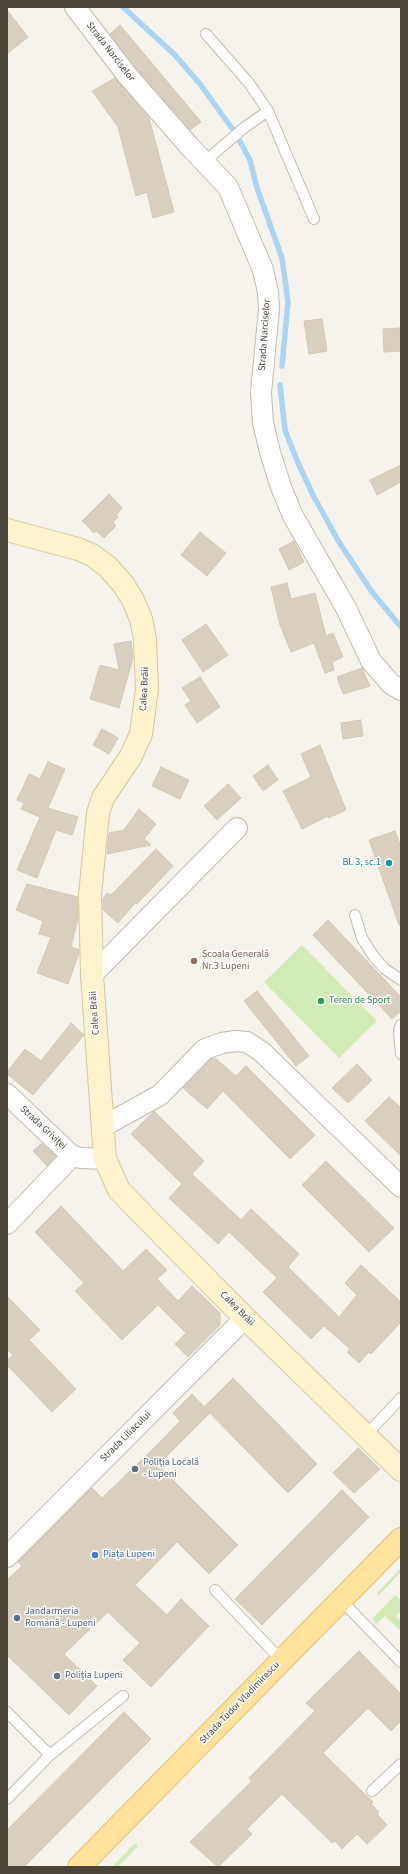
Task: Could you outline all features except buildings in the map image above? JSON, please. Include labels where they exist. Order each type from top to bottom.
[{"type":"main road","name":"Calea Brăii","points":[[7,530],[78,549],[92,555],[124,584],[141,619],[145,639],[147,689],[141,734],[131,756],[103,798],[98,813],[90,895],[92,975],[105,1159],[119,1190],[245,1318],[401,1470]]},
{"type":"main road","name":"Strada Tudor Vladimirescu","points":[[79,1867],[401,1539]]},
{"type":"street","name":"Strada Narciselor","points":[[75,7],[127,75],[228,187],[264,270],[269,309],[261,392],[263,423],[281,487],[293,516],[346,608],[371,661],[392,684],[401,690]]},
{"type":"street","points":[[92,975],[237,828]]},
{"type":"street","points":[[102,1127],[160,1095],[205,1049],[222,1043],[236,1041],[247,1042],[262,1052],[401,1187]]},
{"type":"street","name":"Strada Griviţei","points":[[7,1094],[72,1156],[105,1159]]},
{"type":"street","points":[[7,1224],[72,1156]]},
{"type":"street","name":"Strada Liliacului","points":[[7,1557],[245,1318]]},
{"type":"lane","points":[[206,34],[249,83],[268,111],[314,219]]},
{"type":"lane","points":[[204,162],[229,140],[268,111]]},
{"type":"lane","points":[[354,915],[362,938],[374,957],[385,969],[401,980]]},
{"type":"lane","points":[[401,1025],[399,1030],[401,1054]]},
{"type":"lane","points":[[366,1435],[401,1398]]},
{"type":"lane","points":[[214,1590],[282,1660]]},
{"type":"lane","points":[[341,1600],[401,1662]]},
{"type":"lane","points":[[7,1799],[50,1755],[124,1696]]},
{"type":"lane","points":[[7,1712],[50,1755]]},
{"type":"lane","points":[[372,1791],[401,1764]]},
{"type":"green space","name":"Teren de Sport","points":[[302,945],[377,1021],[339,1058],[264,982]]},
{"type":"green space","points":[[401,1568],[401,1572],[379,1595],[377,1593]]},
{"type":"green space","points":[[395,1595],[401,1600],[401,1611],[396,1616],[401,1621],[401,1631],[385,1616],[376,1624],[372,1619]]},
{"type":"green space","points":[[135,1843],[138,1846],[118,1867],[112,1867]]},
{"type":"waterway","points":[[123,7],[175,55],[200,84],[236,134],[250,160],[257,188],[282,258],[288,302],[282,366]]},
{"type":"waterway","points":[[280,385],[285,430],[314,497],[339,542],[372,592],[401,627]]},
{"type":"place","name":"Bl. 3, sc.1","points":[[389,863]]},
{"type":"place","name":"Școala Generală Nr.3 Lupeni","points":[[194,961]]},
{"type":"place","name":"Teren de Sport","points":[[321,1001]]},
{"type":"place","name":"Poliția Locală - Lupeni","points":[[135,1469]]},
{"type":"place","name":"Piața Lupeni","points":[[95,1555]]},
{"type":"place","name":"Jandarmeria Română - Lupeni","points":[[17,1618]]},
{"type":"place","name":"Poliția Lupeni","points":[[57,1676]]}]
